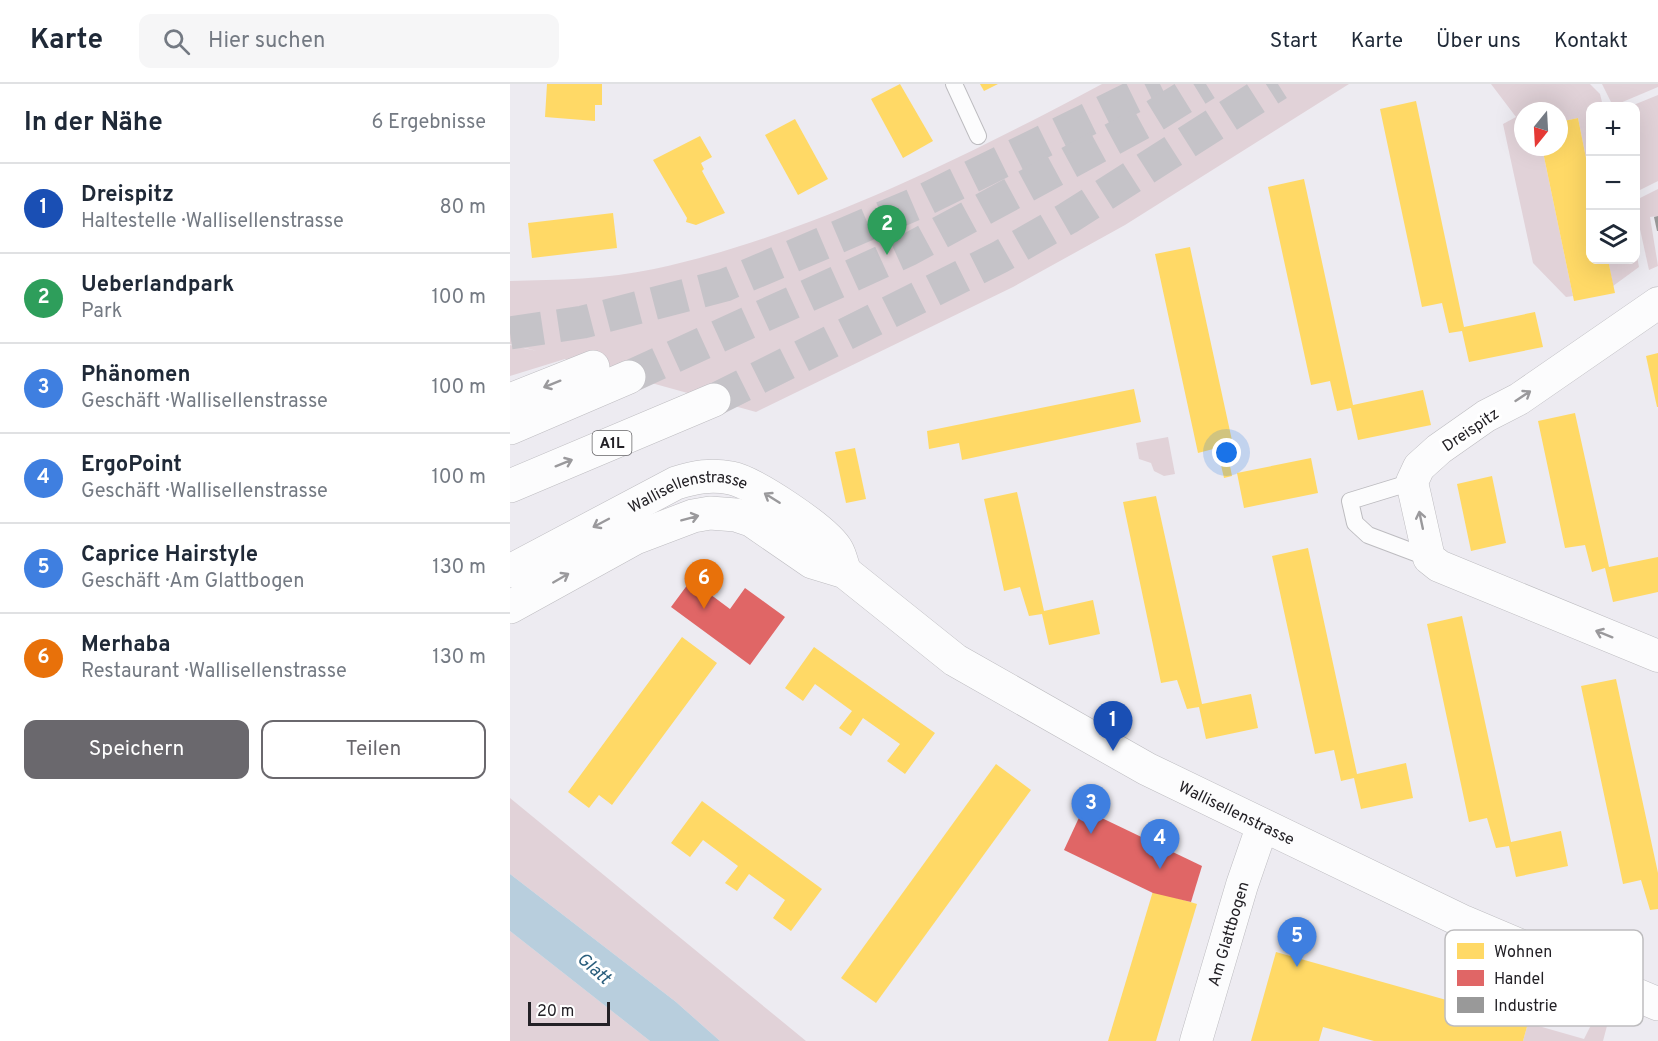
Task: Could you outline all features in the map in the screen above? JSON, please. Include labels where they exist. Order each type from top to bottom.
[{"type":"main road","points":[[510,400],[593,367]]},
{"type":"main road","points":[[510,428],[629,377]]},
{"type":"main road","name":"A1L","points":[[510,486],[714,400]]},
{"type":"main road","name":"Wallisellenstrasse","points":[[510,571],[676,483],[701,475],[732,478],[752,486],[809,522],[837,549],[845,572]]},
{"type":"main road","name":"Wallisellenstrasse","points":[[510,607],[635,538],[676,521],[710,513],[736,515],[751,520],[812,562],[845,572],[955,660],[1113,751],[1262,826],[1483,930]]},
{"type":"main road","name":"Wallisellenstrasse","points":[[1643,998],[1658,1004]]},
{"type":"street","name":"Dreispitz","points":[[1412,482],[1419,467],[1439,449],[1486,416],[1519,399],[1658,303]]},
{"type":"street","points":[[1412,482],[1429,558],[1439,566],[1658,656]]},
{"type":"street","name":"Am Glattbogen","points":[[1196,1041],[1242,885],[1262,826]]},
{"type":"lane","points":[[954,84],[978,136]]},
{"type":"lane","points":[[1412,482],[1350,501],[1355,523],[1368,535],[1429,558]]},
{"type":"shaded area","points":[[1102,84],[1349,84],[1125,225],[1013,287],[756,412],[565,359],[510,376],[510,345],[537,351],[510,344],[510,281],[618,275],[712,255],[827,215],[884,191],[996,139]]},
{"type":"shaded area","points":[[1491,84],[1590,84],[1600,94],[1602,102],[1586,102],[1586,158],[1578,118],[1568,120],[1568,102],[1514,102],[1514,114]]},
{"type":"shaded area","points":[[1602,84],[1658,84],[1658,87],[1622,102],[1611,102]]},
{"type":"shaded area","points":[[1658,95],[1658,181],[1640,190],[1640,156],[1640,102]]},
{"type":"shaded area","points":[[1514,118],[1514,156],[1544,156],[1573,296],[1566,297],[1533,263],[1503,124]]},
{"type":"shaded area","points":[[1658,189],[1658,216],[1650,217],[1658,266],[1649,270],[1640,229],[1640,198]]},
{"type":"shaded area","points":[[1609,264],[1638,264],[1639,267],[1613,286]]},
{"type":"shaded area","points":[[1168,437],[1175,474],[1164,476],[1154,471],[1151,463],[1139,459],[1136,443]]},
{"type":"shaded area","points":[[510,798],[806,1041],[720,1041],[676,1002],[510,874]]},
{"type":"shaded area","points":[[510,931],[650,1041],[510,1041]]},
{"type":"shaded area","points":[[1527,1026],[1538,1026],[1584,1039],[1590,1026],[1607,1026],[1603,1041],[1523,1041]]},
{"type":"water","name":"Glatt","points":[[510,874],[676,1002],[720,1041],[650,1041],[510,931]]},
{"type":"building: Wohnen","points":[[547,84],[602,84],[602,105],[595,105],[595,121],[545,117]]},
{"type":"building: Wohnen","points":[[900,84],[933,141],[903,158],[871,99]]},
{"type":"building: Wohnen","points":[[980,84],[998,84],[984,91]]},
{"type":"building: Wohnen","points":[[1416,101],[1464,327],[1535,312],[1543,347],[1469,362],[1462,331],[1449,333],[1442,303],[1422,307],[1380,109]]},
{"type":"building: Wohnen","points":[[1578,118],[1586,158],[1586,264],[1609,264],[1615,293],[1574,301],[1544,156],[1568,156],[1568,120]]},
{"type":"building: Wohnen","points":[[795,119],[828,179],[798,195],[765,135]]},
{"type":"building: Wohnen","points":[[700,136],[712,157],[701,163],[704,169],[702,171],[725,213],[696,225],[686,222],[687,218],[653,160]]},
{"type":"building: Wohnen","points":[[1304,179],[1353,405],[1423,390],[1431,425],[1358,440],[1351,408],[1337,411],[1330,381],[1311,385],[1268,187]]},
{"type":"building: Wohnen","points":[[613,213],[617,248],[532,258],[528,223]]},
{"type":"building: Wohnen","points":[[1190,247],[1233,445],[1226,446],[1232,476],[1224,478],[1217,448],[1198,453],[1155,254]]},
{"type":"building: Wohnen","points":[[1658,353],[1658,407],[1657,407],[1646,356]]},
{"type":"building: Wohnen","points":[[1134,389],[1141,422],[962,460],[959,443],[929,449],[927,431]]},
{"type":"building: Wohnen","points":[[1575,413],[1609,567],[1658,557],[1658,592],[1613,602],[1605,568],[1592,572],[1585,545],[1565,548],[1538,421]]},
{"type":"building: Wohnen","points":[[855,448],[866,499],[846,503],[835,452]]},
{"type":"building: Wohnen","points":[[1311,458],[1318,493],[1244,508],[1237,473]]},
{"type":"building: Wohnen","points":[[1492,476],[1506,543],[1471,551],[1457,484]]},
{"type":"building: Wohnen","points":[[1017,492],[1044,611],[1093,600],[1100,634],[1049,645],[1042,614],[1029,616],[1020,587],[1004,591],[984,499]]},
{"type":"building: Wohnen","points":[[1156,496],[1202,704],[1251,694],[1258,728],[1206,739],[1199,707],[1187,709],[1177,680],[1161,683],[1123,502]]},
{"type":"building: Wohnen","points":[[1308,548],[1357,774],[1406,763],[1413,798],[1361,809],[1354,778],[1341,781],[1334,750],[1315,754],[1272,556]]},
{"type":"building: Wohnen","points":[[1462,616],[1511,842],[1561,831],[1568,866],[1516,877],[1509,846],[1496,848],[1487,818],[1469,822],[1427,624]]},
{"type":"building: Wohnen","points":[[682,637],[717,663],[612,805],[599,795],[589,808],[568,792]]},
{"type":"building: Wohnen","points":[[814,647],[935,733],[905,774],[887,761],[900,744],[863,718],[851,736],[839,728],[852,711],[815,684],[803,701],[785,688]]},
{"type":"building: Wohnen","points":[[1616,679],[1658,873],[1658,909],[1650,910],[1641,880],[1623,884],[1581,686]]},
{"type":"building: Wohnen","points":[[996,764],[1031,790],[876,1003],[841,978]]},
{"type":"building: Wohnen","points":[[702,801],[822,889],[791,931],[773,918],[785,900],[749,874],[737,891],[725,883],[738,866],[703,840],[690,857],[671,843]]},
{"type":"building: Wohnen","points":[[1153,891],[1197,904],[1156,1041],[1108,1041]]},
{"type":"building: Wohnen","points":[[1276,952],[1445,1000],[1445,1026],[1527,1026],[1523,1041],[1374,1041],[1323,1027],[1319,1041],[1251,1041]]},
{"type":"building: Handel","points":[[691,580],[730,609],[745,588],[785,617],[750,665],[671,607]]},
{"type":"building: Handel","points":[[1083,809],[1202,866],[1191,902],[1153,893],[1064,850]]},
{"type":"building: Industrie","points":[[1658,216],[1658,231],[1657,231],[1654,217]]},
{"type":"tunnel","points":[[510,333],[583,322],[725,285],[922,201],[1160,84]]},
{"type":"tunnel","points":[[629,377],[908,250],[1146,121],[1206,84]]},
{"type":"tunnel","points":[[714,400],[1000,257],[1068,218],[1278,84]]},
{"type":"place","name":"Ueberlandpark","points":[[887,255]]},
{"type":"place","name":"Merhaba","points":[[704,609]]},
{"type":"place","name":"Dreispitz","points":[[1113,751]]},
{"type":"place","name":"Phänomen","points":[[1091,834]]},
{"type":"place","name":"ErgoPoint","points":[[1160,869]]},
{"type":"place","name":"Caprice Hairstyle","points":[[1297,967]]}]
